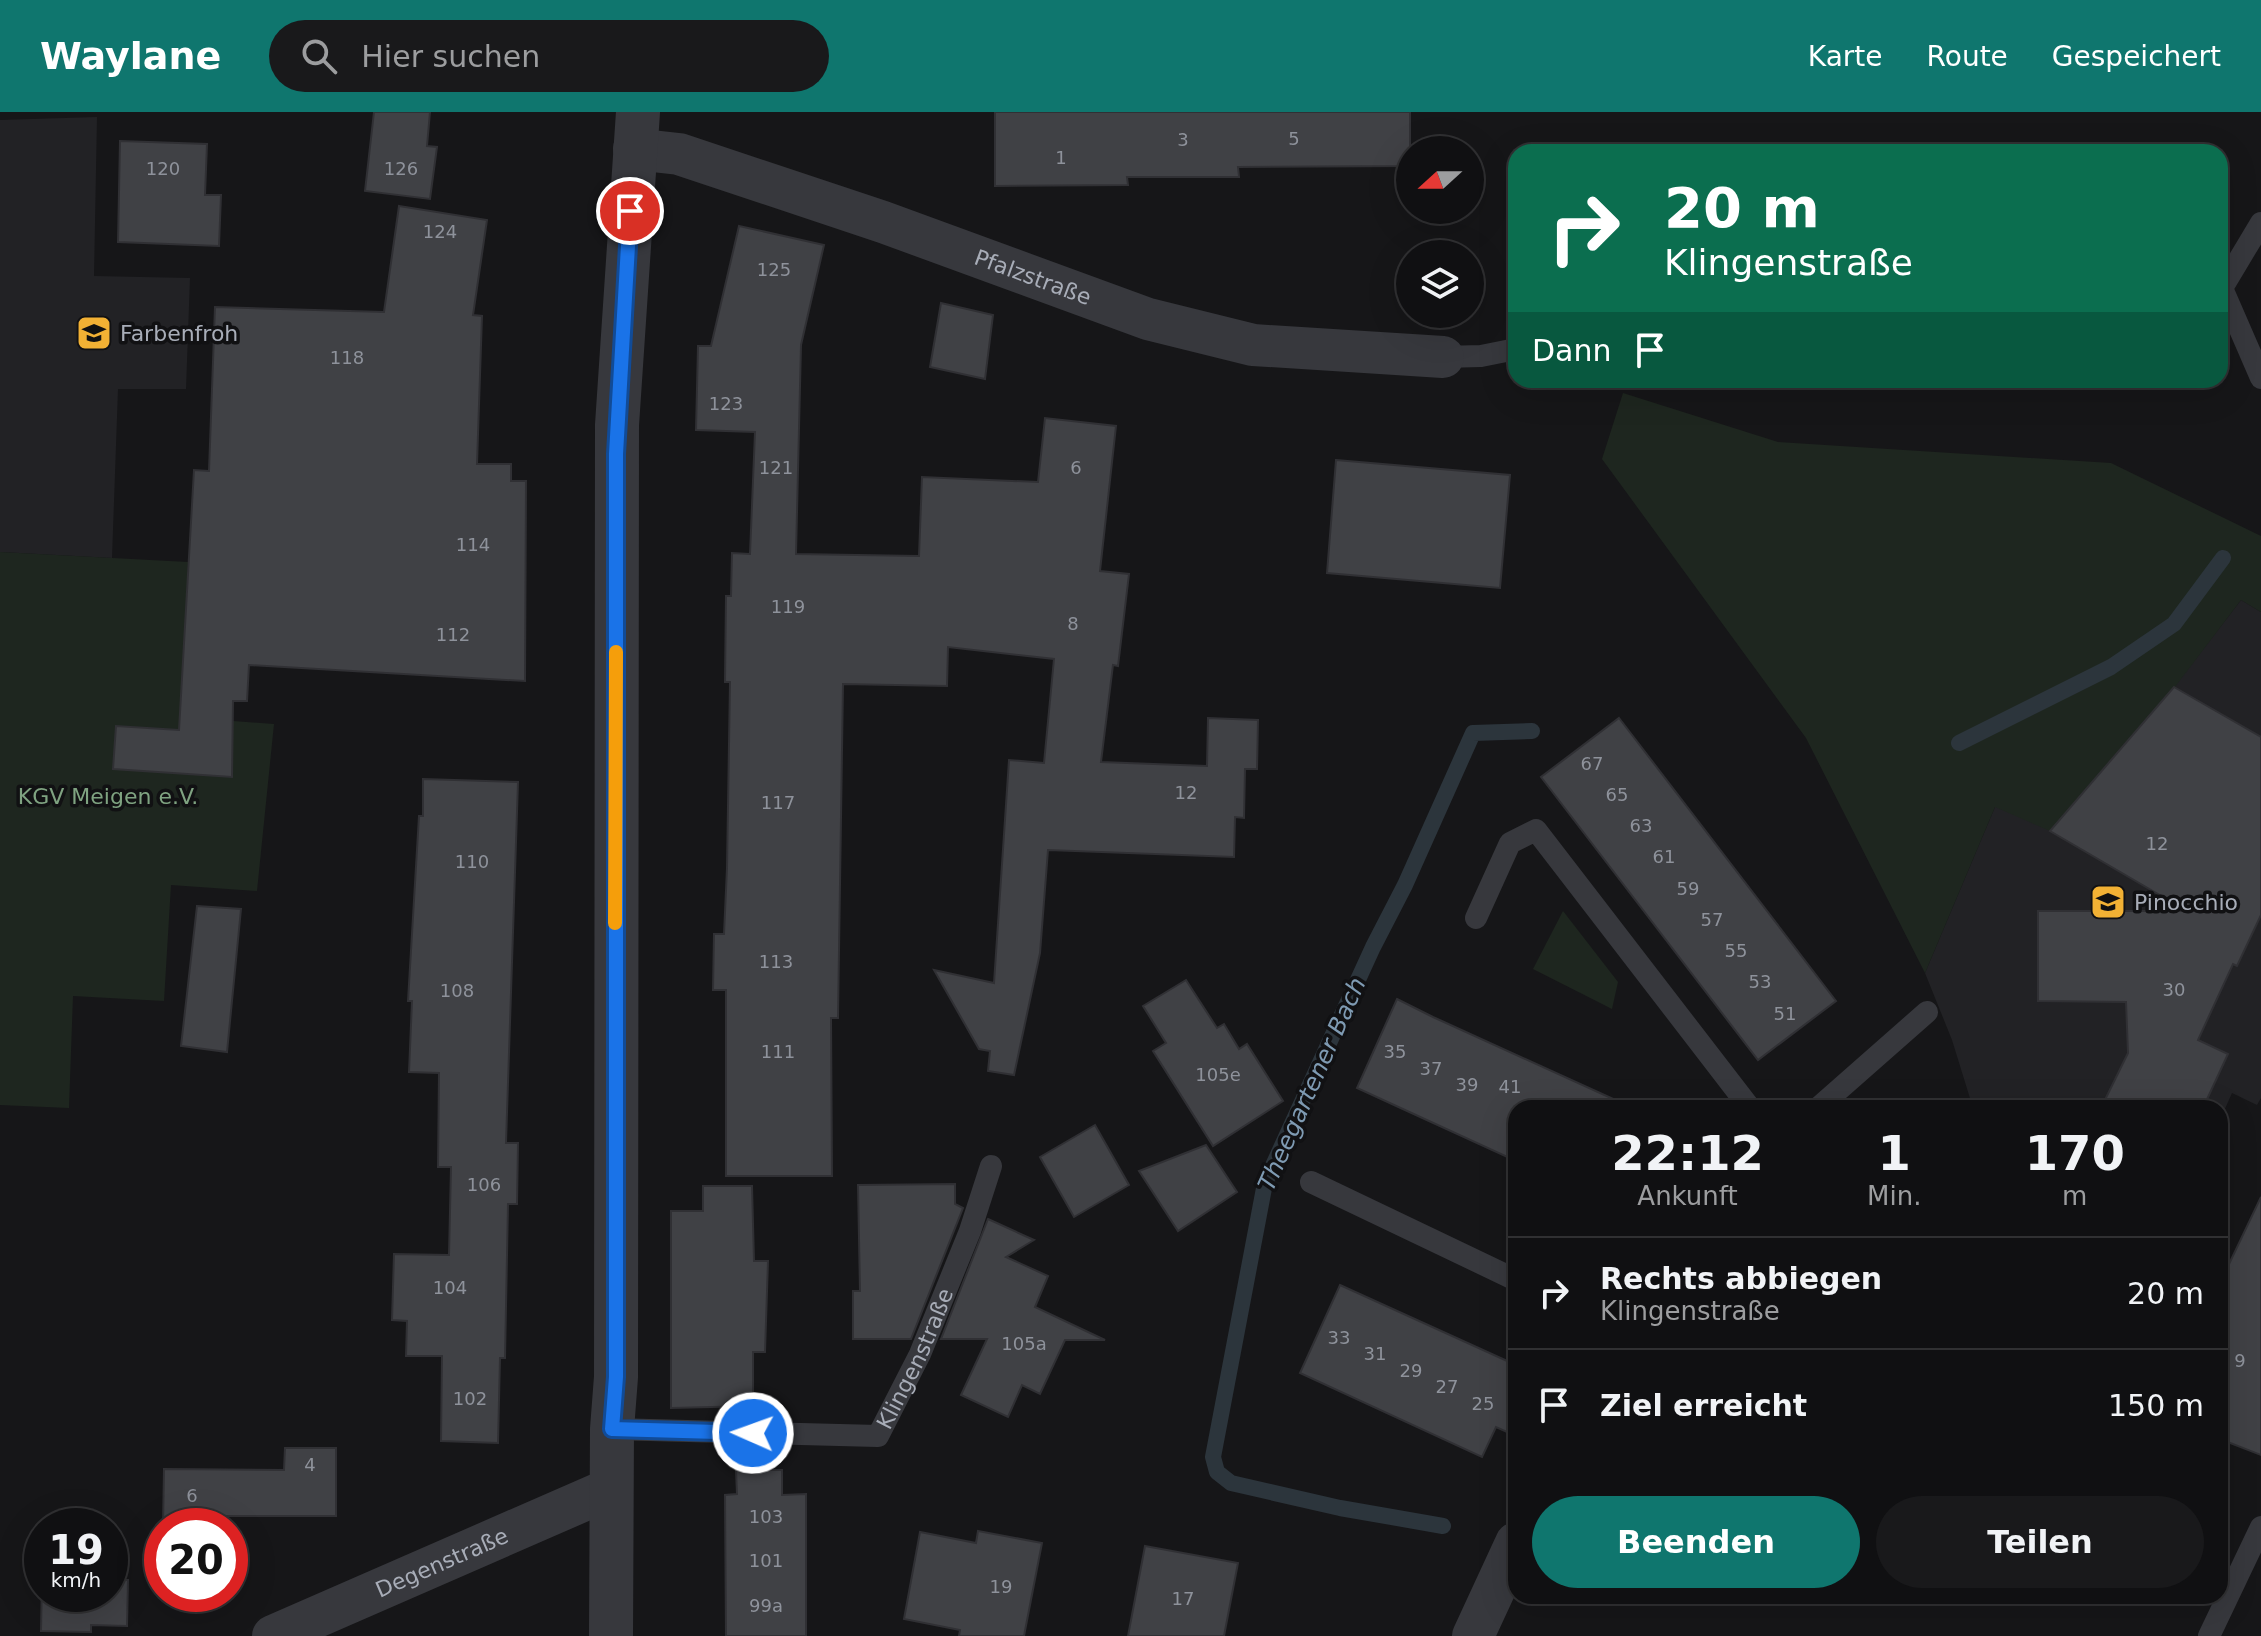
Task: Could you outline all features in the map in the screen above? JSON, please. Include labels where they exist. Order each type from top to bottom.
[{"type":"street","name":"Pfalzstraße","points":[[636,131],[679,154],[883,222],[1148,319],[1253,345],[1443,357]]},
{"type":"street","points":[[611,1636],[612,1429],[616,1377],[617,425],[636,131]]},
{"type":"street","name":"Degenstraße","points":[[273,1636],[612,1488]]},
{"type":"street","points":[[1473,1636],[1508,1560]]},
{"type":"lane","points":[[2228,278],[2261,223]]},
{"type":"lane","points":[[2228,302],[2261,378]]},
{"type":"lane","points":[[1443,357],[1481,356],[1508,351]]},
{"type":"lane","points":[[1476,918],[1510,843],[1536,830],[1744,1100]]},
{"type":"lane","points":[[1827,1100],[1927,1012]]},
{"type":"lane","name":"Klingenstraße","points":[[612,1429],[878,1436],[920,1354],[970,1231],[991,1166]]},
{"type":"lane","points":[[1311,1182],[1508,1276]]},
{"type":"lane","points":[[2228,1596],[2261,1527]]},
{"type":"lane","points":[[2209,1636],[2224,1604]]},
{"type":"shaded area","name":"Farbenfroh","points":[[97,117],[94,276],[190,278],[186,389],[118,389],[112,558],[0,552],[0,120]]},
{"type":"shaded area","name":"Pinocchio","points":[[2241,600],[2261,612],[2261,1098],[2257,1105],[2232,1093],[2228,1102],[1971,1100],[1952,1040],[1925,973],[1995,807],[2174,687]]},
{"type":"green space","points":[[1623,393],[1778,442],[2111,463],[2261,536],[2261,612],[2241,600],[2175,687],[2050,831],[1995,807],[1925,973],[1806,738],[1602,459]]},
{"type":"green space","name":"KGV Meigen e.V.","points":[[0,552],[188,562],[181,717],[274,724],[257,891],[171,885],[164,1001],[73,996],[69,1108],[0,1105]]},
{"type":"green space","points":[[1563,911],[1618,982],[1612,1009],[1533,969]]},
{"type":"building","points":[[374,112],[430,112],[427,146],[437,147],[430,199],[365,191]]},
{"type":"building","points":[[995,112],[1410,112],[1410,136],[1396,136],[1396,166],[1238,167],[1239,177],[1127,177],[1128,185],[995,186]]},
{"type":"building","points":[[120,141],[207,144],[205,195],[221,195],[219,246],[118,242]]},
{"type":"building","points":[[399,206],[487,220],[473,315],[482,316],[477,464],[511,464],[511,481],[526,481],[525,681],[249,665],[247,701],[233,701],[232,777],[113,769],[116,726],[179,730],[194,470],[209,471],[215,307],[384,312]]},
{"type":"building","points":[[739,226],[824,245],[801,345],[796,554],[919,556],[922,477],[1038,482],[1045,418],[1116,426],[1100,571],[1129,574],[1118,666],[1113,665],[1101,762],[1207,766],[1208,718],[1258,720],[1257,769],[1245,769],[1244,818],[1235,817],[1234,857],[1048,850],[1040,953],[1014,1075],[988,1071],[990,1051],[979,1049],[934,970],[994,983],[1009,760],[1044,763],[1054,659],[948,647],[947,686],[843,684],[838,1018],[831,1018],[832,1176],[726,1176],[726,990],[713,990],[714,934],[724,934],[727,868],[730,682],[725,682],[726,596],[731,596],[732,553],[750,554],[755,432],[696,430],[698,346],[711,346]]},
{"type":"building","points":[[941,303],[993,315],[985,379],[930,367]]},
{"type":"building","points":[[1336,460],[1510,475],[1500,588],[1327,573]]},
{"type":"building","points":[[2174,687],[2261,737],[2261,915],[2237,966],[2233,964],[2198,1040],[2228,1054],[2207,1100],[2105,1100],[2128,1053],[2126,1002],[2038,1001],[2038,911],[2187,911],[2050,831]]},
{"type":"building","points":[[1619,718],[1836,1001],[1758,1060],[1541,777]]},
{"type":"building","points":[[423,779],[518,782],[506,1143],[518,1143],[517,1204],[508,1204],[505,1358],[500,1358],[498,1443],[441,1441],[442,1356],[406,1356],[407,1321],[392,1320],[394,1254],[449,1255],[451,1167],[438,1167],[439,1073],[409,1072],[412,1001],[408,1001],[419,816],[423,816]]},
{"type":"building","points":[[197,906],[241,909],[227,1052],[181,1046]]},
{"type":"building","points":[[1186,980],[1217,1028],[1224,1024],[1239,1049],[1247,1044],[1283,1101],[1213,1146],[1153,1051],[1166,1043],[1143,1006]]},
{"type":"building","points":[[1397,999],[1615,1100],[1508,1100],[1508,1157],[1357,1088]]},
{"type":"building","points":[[1095,1125],[1129,1185],[1074,1217],[1040,1157]]},
{"type":"building","points":[[1206,1145],[1237,1192],[1178,1231],[1139,1171]]},
{"type":"building","points":[[955,1184],[955,1204],[963,1208],[911,1339],[853,1339],[853,1291],[860,1291],[858,1185]]},
{"type":"building","points":[[703,1186],[752,1186],[754,1261],[768,1261],[765,1352],[753,1352],[753,1406],[671,1408],[671,1211],[703,1211]]},
{"type":"building","points":[[2261,1197],[2261,1455],[2228,1442],[2228,1266]]},
{"type":"building","points":[[988,1219],[1034,1240],[1006,1257],[1048,1276],[1035,1307],[1105,1340],[1065,1340],[1040,1394],[1022,1385],[1008,1417],[961,1395],[987,1339],[941,1339]]},
{"type":"building","points":[[1340,1285],[1508,1361],[1508,1432],[1496,1427],[1482,1457],[1300,1373]]},
{"type":"building","points":[[285,1448],[336,1448],[336,1516],[248,1516],[248,1508],[163,1508],[164,1469],[284,1470]]},
{"type":"building","points":[[736,1470],[782,1470],[782,1495],[806,1494],[806,1636],[726,1636],[725,1495],[737,1494]]},
{"type":"building","points":[[978,1531],[1042,1543],[1024,1636],[959,1636],[960,1630],[904,1619],[920,1532],[976,1543]]},
{"type":"building","points":[[1145,1546],[1238,1563],[1224,1636],[1128,1636]]},
{"type":"building","points":[[41,1612],[127,1612],[127,1626],[91,1625],[91,1632],[41,1631]]},
{"type":"waterway","name":"Theegartener Bach","points":[[1959,743],[2111,667],[2174,624],[2223,558]]},
{"type":"waterway","name":"Theegartener Bach","points":[[1443,1526],[1340,1508],[1231,1483],[1217,1472],[1213,1457],[1265,1183],[1473,733],[1532,731]]},
{"type":"slow traffic","points":[[615,923],[616,652]]},
{"type":"place","name":"Farbenfroh","points":[[94,333]]},
{"type":"place","name":"Pinocchio","points":[[2108,902]]},
{"type":"route","points":[[630,211],[617,425],[616,1377],[612,1429],[753,1433]]}]
